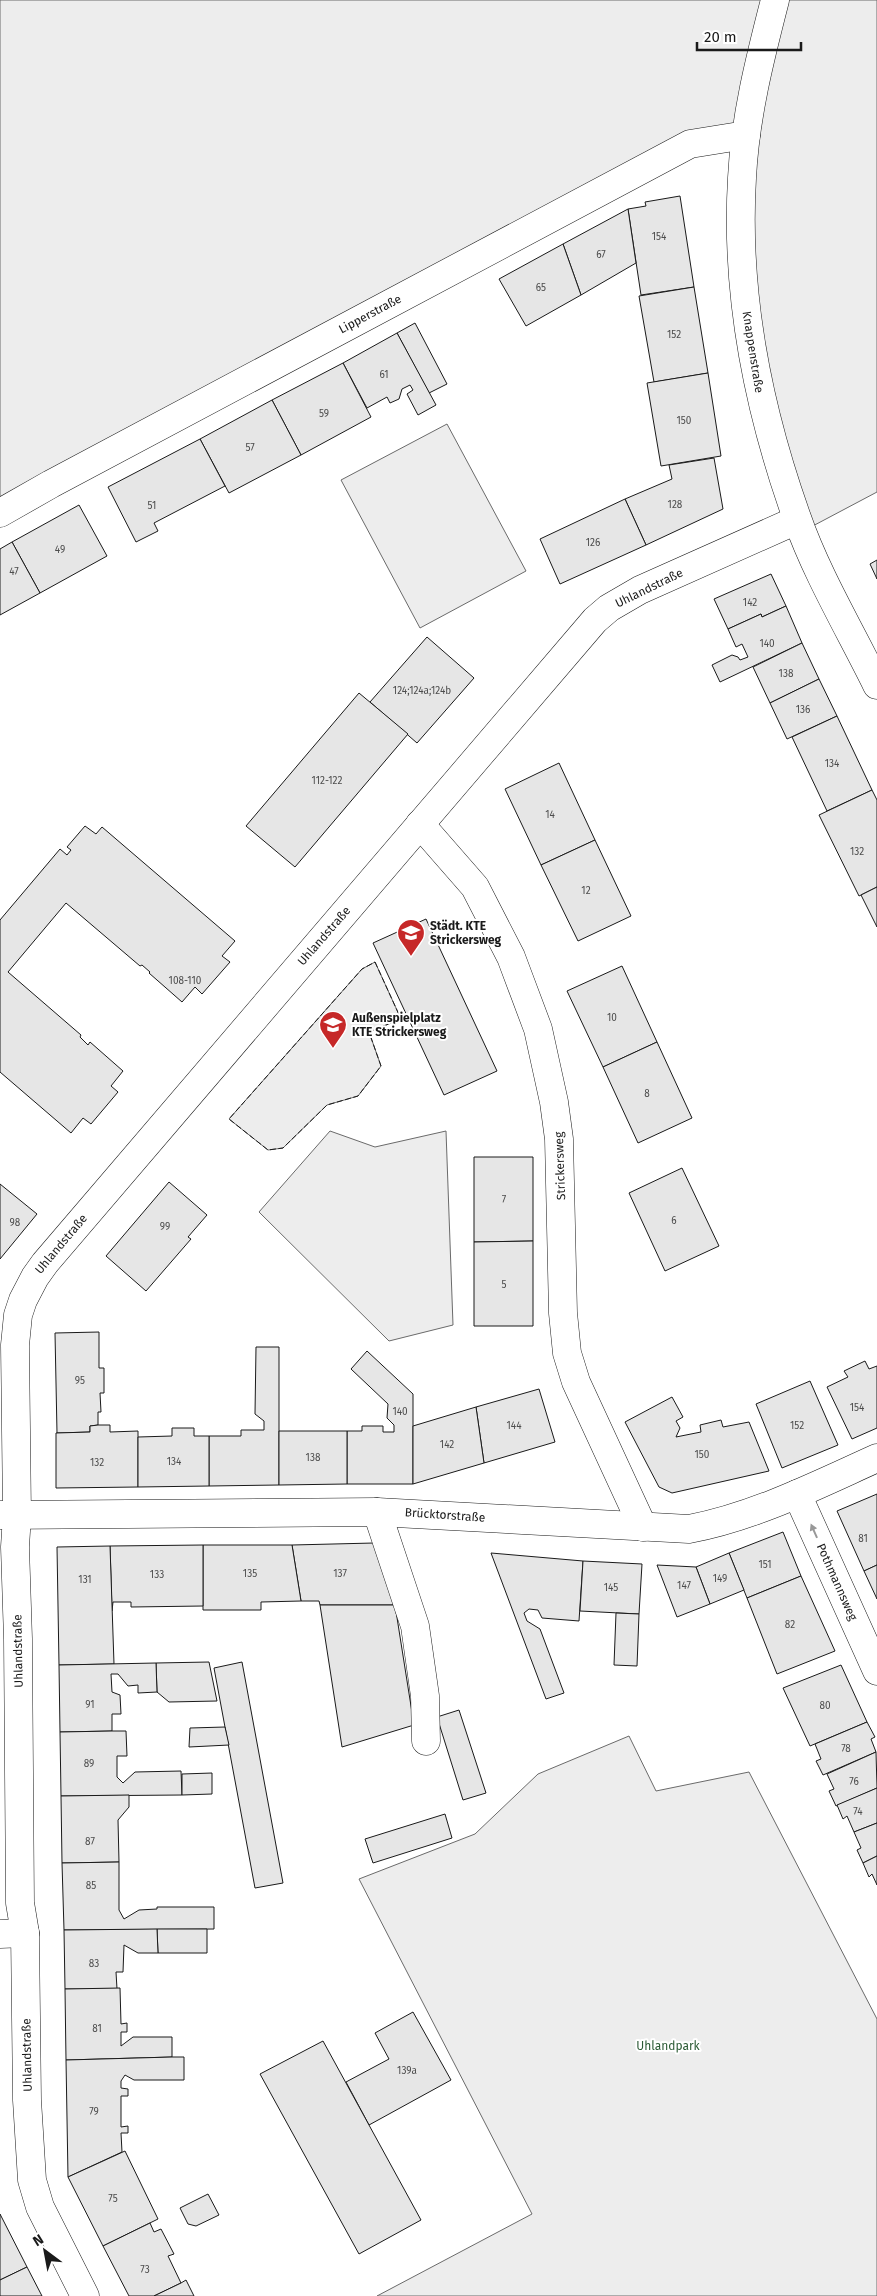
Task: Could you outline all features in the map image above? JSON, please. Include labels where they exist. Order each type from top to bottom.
[{"type":"street","name":"Knappenstraße","points":[[775,0],[756,79],[746,135],[740,214],[748,323],[766,423],[797,520],[877,684]]},
{"type":"street","name":"Lipperstraße","points":[[0,513],[60,479],[690,144],[746,135]]},
{"type":"street","name":"Uhlandstraße","points":[[86,2296],[40,2208],[32,2180],[13,1934],[20,1903],[18,1639],[15,1548],[9,1515],[16,1328],[23,1300],[35,1277],[595,620],[609,608],[640,590],[797,520]]},
{"type":"street","name":"Strickersweg","points":[[420,824],[476,887],[511,957],[538,1029],[558,1122],[561,1158],[563,1313],[567,1353],[576,1382],[642,1527]]},
{"type":"street","name":"Brücktorstraße","points":[[9,1515],[377,1512],[689,1529],[706,1526],[797,1494],[877,1458]]},
{"type":"street","name":"Pothmannsweg","points":[[797,1494],[877,1671]]},
{"type":"street","points":[[377,1512],[416,1626],[425,1696],[426,1741]]},
{"type":"shaded area","points":[[0,0],[772,0],[745,132],[688,142],[0,513]]},
{"type":"shaded area","points":[[779,0],[877,0],[877,492],[809,528],[745,284],[741,249]]},
{"type":"shaded area","points":[[447,424],[526,571],[420,628],[341,480]]},
{"type":"shaded area","name":"Außenspielplatz KTE Strickersweg","points":[[375,962],[401,1019],[369,1032],[381,1066],[358,1096],[327,1105],[283,1148],[268,1150],[229,1119],[362,969]]},
{"type":"shaded area","points":[[330,1131],[375,1147],[446,1131],[453,1325],[389,1341],[259,1212]]},
{"type":"shaded area","name":"Uhlandpark","points":[[629,1736],[656,1791],[749,1772],[877,2019],[877,2296],[377,2296],[532,2214],[359,1879],[475,1834],[538,1774]]},
{"type":"building","points":[[680,196],[694,287],[641,295],[628,209],[646,206],[645,202]]},
{"type":"building","points":[[628,209],[636,263],[581,295],[563,244]]},
{"type":"building","points":[[563,244],[581,295],[526,326],[499,279]]},
{"type":"building","points":[[694,287],[708,373],[654,382],[639,296]]},
{"type":"building","points":[[415,323],[447,384],[429,393],[397,333]]},
{"type":"building","points":[[397,333],[436,405],[418,415],[407,394],[413,390],[410,385],[402,389],[399,399],[390,403],[387,397],[367,408],[343,363]]},
{"type":"building","points":[[343,363],[371,417],[301,455],[272,400]]},
{"type":"building","points":[[708,373],[721,456],[661,466],[647,383]]},
{"type":"building","points":[[272,400],[301,455],[229,493],[200,439]]},
{"type":"building","points":[[200,439],[225,486],[154,523],[158,531],[136,542],[108,487]]},
{"type":"building","points":[[714,458],[723,509],[646,545],[625,499],[672,479],[669,465]]},
{"type":"building","points":[[625,499],[646,545],[560,584],[540,539]]},
{"type":"building","points":[[79,505],[107,556],[40,593],[12,542]]},
{"type":"building","points":[[12,542],[40,593],[0,615],[0,549]]},
{"type":"building","points":[[877,560],[877,579],[870,564]]},
{"type":"building","points":[[771,574],[786,606],[762,617],[761,614],[728,629],[714,599]]},
{"type":"building","points":[[786,606],[802,643],[720,682],[712,665],[732,655],[740,660],[748,657],[742,644],[736,647],[728,629],[761,614],[762,617]]},
{"type":"building","points":[[427,637],[474,678],[417,743],[370,702]]},
{"type":"building","points":[[802,643],[819,679],[770,703],[753,667]]},
{"type":"building","points":[[819,679],[837,716],[787,739],[770,703]]},
{"type":"building","points":[[359,693],[408,734],[295,867],[246,826]]},
{"type":"building","points":[[837,716],[872,790],[827,811],[792,737]]},
{"type":"building","points":[[559,763],[595,840],[541,865],[505,789]]},
{"type":"building","points":[[872,790],[877,800],[877,887],[859,896],[819,815]]},
{"type":"building","points":[[85,826],[96,834],[102,827],[235,941],[222,956],[230,962],[202,994],[195,987],[182,1002],[142,965],[140,966],[66,903],[8,972],[81,1035],[80,1037],[88,1045],[90,1042],[123,1071],[111,1086],[118,1092],[91,1124],[83,1118],[71,1133],[0,1072],[0,920],[60,849],[67,855],[71,850],[67,847]]},
{"type":"building","points":[[595,840],[631,916],[578,941],[541,865]]},
{"type":"building","points":[[877,887],[877,927],[861,895]]},
{"type":"building","points":[[426,919],[497,1071],[444,1095],[373,943]]},
{"type":"building","points":[[622,966],[657,1042],[603,1067],[567,991]]},
{"type":"building","points":[[657,1042],[692,1118],[638,1143],[603,1067]]},
{"type":"building","points":[[474,1157],[533,1157],[533,1241],[474,1242]]},
{"type":"building","points":[[682,1168],[719,1246],[665,1271],[629,1193]]},
{"type":"building","points":[[169,1182],[207,1215],[188,1237],[191,1239],[146,1291],[106,1256]]},
{"type":"building","points":[[0,1184],[37,1214],[0,1259]]},
{"type":"building","points":[[533,1241],[533,1326],[474,1326],[474,1242]]},
{"type":"building","points":[[99,1332],[99,1368],[104,1368],[104,1393],[100,1393],[101,1412],[98,1412],[98,1425],[90,1426],[90,1432],[57,1433],[55,1333]]},
{"type":"building","points":[[256,1347],[279,1347],[279,1485],[209,1486],[209,1436],[241,1436],[241,1430],[264,1430],[264,1421],[255,1414]]},
{"type":"building","points":[[367,1351],[413,1394],[413,1484],[347,1484],[347,1431],[362,1431],[362,1426],[383,1426],[383,1432],[394,1432],[394,1425],[387,1418],[388,1404],[351,1369]]},
{"type":"building","points":[[865,1361],[869,1369],[877,1366],[877,1428],[852,1439],[827,1387],[848,1377],[844,1371]]},
{"type":"building","points":[[810,1381],[838,1445],[782,1468],[756,1404]]},
{"type":"building","points":[[539,1389],[555,1442],[484,1463],[476,1407]]},
{"type":"building","points":[[672,1397],[683,1417],[676,1421],[680,1428],[676,1437],[701,1432],[700,1425],[721,1420],[723,1427],[749,1422],[769,1471],[672,1493],[659,1487],[625,1422]]},
{"type":"building","points":[[476,1407],[484,1463],[413,1484],[413,1426]]},
{"type":"building","points":[[110,1425],[110,1432],[138,1431],[138,1487],[56,1488],[56,1433],[90,1432],[90,1426]]},
{"type":"building","points":[[172,1428],[194,1428],[194,1436],[209,1436],[209,1486],[138,1487],[138,1437],[172,1436]]},
{"type":"building","points":[[279,1431],[347,1431],[347,1484],[279,1485]]},
{"type":"building","points":[[877,1494],[877,1565],[864,1571],[837,1511]]},
{"type":"building","points":[[783,1532],[801,1576],[747,1598],[729,1553]]},
{"type":"building","points":[[374,1543],[395,1605],[320,1605],[319,1601],[301,1601],[292,1545]]},
{"type":"building","points":[[203,1545],[292,1545],[301,1601],[261,1602],[261,1610],[203,1610]]},
{"type":"building","points":[[203,1545],[203,1606],[131,1607],[131,1602],[113,1602],[112,1611],[110,1546]]},
{"type":"building","points":[[110,1546],[114,1664],[59,1665],[57,1547]]},
{"type":"building","points":[[491,1553],[583,1561],[579,1621],[542,1618],[538,1610],[529,1609],[524,1613],[527,1621],[540,1629],[564,1693],[546,1699]]},
{"type":"building","points":[[729,1553],[744,1590],[710,1604],[696,1567]]},
{"type":"building","points":[[583,1561],[642,1564],[639,1614],[580,1611]]},
{"type":"building","points":[[657,1565],[696,1567],[710,1604],[677,1617]]},
{"type":"building","points":[[877,1565],[877,1599],[864,1571]]},
{"type":"building","points":[[801,1576],[835,1651],[777,1674],[747,1598]]},
{"type":"building","points":[[320,1605],[395,1605],[414,1725],[342,1747]]},
{"type":"building","points":[[616,1613],[639,1614],[637,1666],[614,1665]]},
{"type":"building","points":[[209,1662],[217,1701],[169,1702],[157,1692],[156,1663]]},
{"type":"building","points":[[242,1662],[283,1883],[255,1888],[214,1668]]},
{"type":"building","points":[[156,1663],[157,1692],[138,1693],[138,1685],[128,1686],[118,1674],[111,1674],[112,1692],[120,1695],[121,1714],[112,1714],[112,1731],[60,1732],[59,1665]]},
{"type":"building","points":[[841,1665],[867,1722],[810,1746],[783,1688]]},
{"type":"building","points":[[459,1710],[486,1793],[463,1800],[437,1717]]},
{"type":"building","points":[[867,1722],[875,1737],[871,1739],[876,1752],[823,1775],[816,1761],[821,1759],[815,1744]]},
{"type":"building","points":[[225,1727],[229,1745],[189,1747],[190,1728]]},
{"type":"building","points":[[126,1731],[127,1756],[117,1756],[117,1777],[123,1783],[135,1772],[181,1771],[182,1795],[61,1796],[60,1732]]},
{"type":"building","points":[[876,1752],[877,1788],[836,1806],[829,1791],[834,1789],[827,1774]]},
{"type":"building","points":[[212,1773],[212,1794],[182,1795],[182,1774]]},
{"type":"building","points":[[877,1788],[877,1823],[854,1832],[847,1816],[843,1819],[837,1805]]},
{"type":"building","points":[[129,1795],[129,1807],[118,1820],[119,1862],[62,1863],[61,1796]]},
{"type":"building","points":[[445,1814],[452,1838],[373,1863],[365,1839]]},
{"type":"building","points":[[877,1823],[877,1856],[863,1863],[857,1850],[861,1848],[854,1832]]},
{"type":"building","points":[[877,1856],[877,1885],[872,1874],[869,1877],[863,1863]]},
{"type":"building","points":[[119,1862],[119,1910],[124,1919],[139,1910],[157,1909],[157,1907],[214,1907],[214,1929],[64,1930],[62,1863]]},
{"type":"building","points":[[157,1929],[207,1929],[207,1953],[158,1953]]},
{"type":"building","points":[[157,1929],[158,1953],[138,1953],[124,1945],[123,1972],[116,1972],[117,1989],[65,1989],[64,1930]]},
{"type":"building","points":[[120,1988],[121,2024],[127,2023],[127,2032],[121,2032],[121,2046],[133,2037],[172,2037],[172,2057],[66,2060],[65,1989]]},
{"type":"building","points":[[413,2012],[451,2080],[369,2125],[346,2082],[389,2059],[375,2033]]},
{"type":"building","points":[[323,2041],[421,2220],[359,2254],[260,2074]]},
{"type":"building","points":[[184,2057],[184,2080],[134,2080],[125,2075],[121,2081],[121,2088],[128,2089],[128,2096],[121,2096],[121,2127],[128,2126],[128,2133],[121,2133],[122,2152],[68,2177],[66,2060]]},
{"type":"building","points":[[125,2151],[158,2219],[103,2246],[68,2177]]},
{"type":"building","points":[[208,2194],[219,2215],[196,2226],[188,2224],[180,2208]]},
{"type":"building","points":[[0,2214],[27,2267],[0,2280]]},
{"type":"building","points":[[150,2223],[154,2232],[161,2229],[174,2254],[168,2256],[181,2283],[154,2296],[129,2296],[103,2246]]},
{"type":"building","points":[[27,2267],[42,2296],[0,2296],[0,2280]]},
{"type":"building","points":[[186,2280],[194,2296],[154,2296],[181,2283]]},
{"type":"fence","points":[[375,962],[401,1019],[369,1032],[381,1066],[358,1096],[327,1105],[283,1148],[268,1150],[229,1119],[362,969],[375,962]]},
{"type":"place","name":"Städt. KTE Strickersweg","points":[[411,957]]},
{"type":"place","name":"Außenspielplatz KTE Strickersweg","points":[[333,1049]]}]
